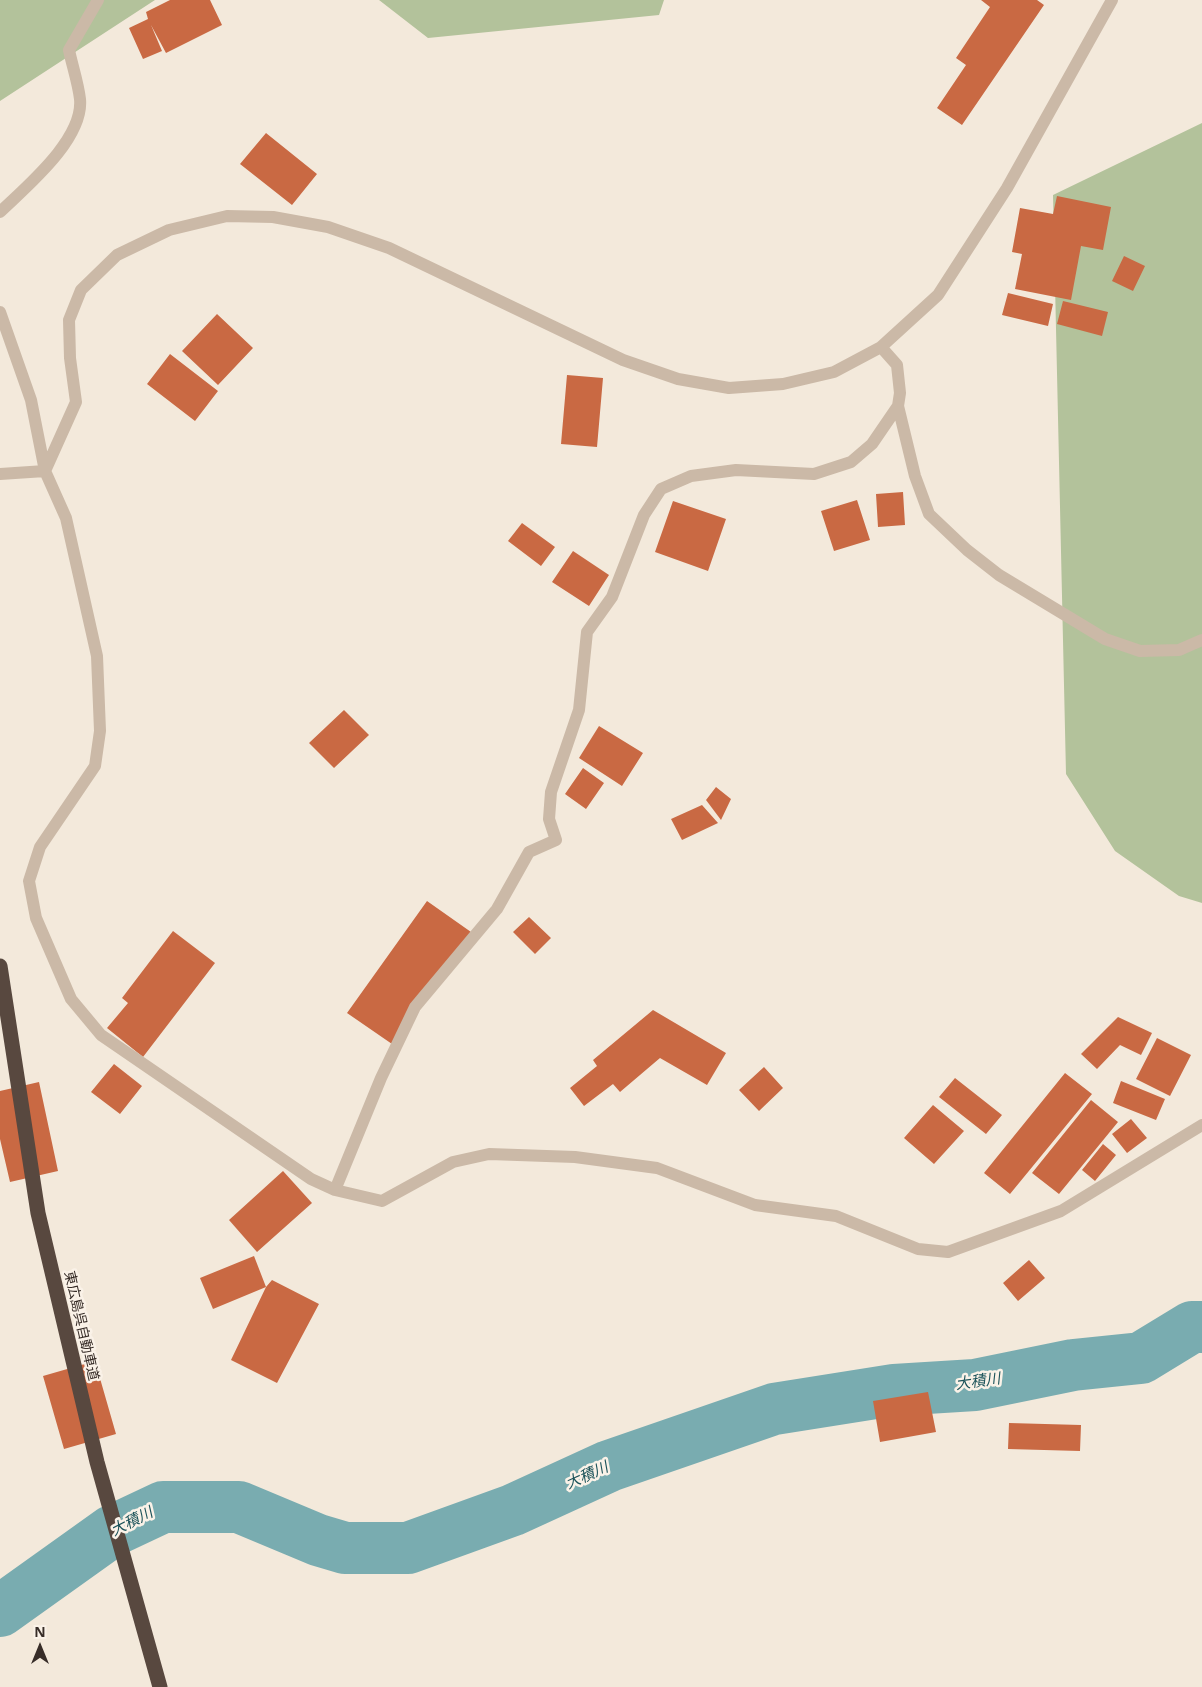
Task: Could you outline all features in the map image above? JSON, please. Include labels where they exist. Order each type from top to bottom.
[{"type":"highway","name":"東広島呉自動車道","points":[[0,966],[38,1213],[97,1462],[160,1687]]},
{"type":"street","points":[[0,212],[53,159],[72,135],[80,100],[69,50],[98,0]]},
{"type":"street","points":[[45,472],[76,402],[70,358],[69,320],[81,290],[117,256],[169,230],[227,216],[273,217],[328,227],[389,248],[623,360],[678,379],[729,388],[783,384],[834,372],[881,347],[938,294],[1007,188],[1112,0]]},
{"type":"street","points":[[0,312],[31,400],[45,472],[66,518],[97,656],[100,731],[95,766],[40,847],[29,881],[36,918],[48,951],[71,1000],[101,1035],[311,1179],[335,1190],[382,1201],[453,1162],[489,1154],[576,1157],[657,1168],[755,1205],[836,1216],[918,1249],[948,1252],[1061,1211],[1202,1125]]},
{"type":"street","points":[[881,347],[897,365],[900,393],[898,406],[915,476],[929,514],[967,550],[999,575],[1105,639],[1140,651],[1179,650],[1202,640]]},
{"type":"street","points":[[335,1190],[380,1078],[415,1007],[497,909],[529,852],[556,840],[549,819],[551,792],[579,710],[587,632],[612,597],[644,515],[662,489],[691,476],[736,470],[814,474],[851,462],[872,444],[898,406]]},
{"type":"street","points":[[0,474],[45,472]]},
{"type":"green space","points":[[0,0],[155,0],[0,101]]},
{"type":"green space","points":[[379,0],[664,0],[659,15],[428,38]]},
{"type":"green space","points":[[1202,123],[1202,903],[1179,896],[1115,851],[1066,774],[1053,195]]},
{"type":"building","points":[[170,0],[210,0],[222,25],[166,53],[151,25],[162,51],[143,59],[129,28],[148,19],[146,12]]},
{"type":"building","points":[[981,0],[1037,0],[1044,5],[962,125],[937,108],[966,65],[956,58],[990,7]]},
{"type":"building","points":[[266,133],[317,174],[292,205],[240,164]]},
{"type":"building","points":[[1057,196],[1111,207],[1103,250],[1081,246],[1071,300],[1015,289],[1022,254],[1012,252],[1020,208],[1053,214]]},
{"type":"building","points":[[1124,256],[1145,266],[1133,291],[1112,281]]},
{"type":"building","points":[[1008,293],[1053,304],[1048,326],[1002,315]]},
{"type":"building","points":[[1063,301],[1108,312],[1102,336],[1057,324]]},
{"type":"building","points":[[217,314],[253,348],[218,385],[182,351]]},
{"type":"building","points":[[170,354],[218,391],[195,421],[147,384]]},
{"type":"building","points":[[567,375],[603,378],[597,447],[561,444]]},
{"type":"building","points":[[903,492],[905,525],[878,527],[876,494]]},
{"type":"building","points":[[857,500],[870,540],[834,551],[821,511]]},
{"type":"building","points":[[673,501],[726,519],[708,571],[655,552]]},
{"type":"building","points":[[522,523],[555,547],[541,566],[508,541]]},
{"type":"building","points":[[573,551],[609,575],[589,606],[552,582]]},
{"type":"building","points":[[344,710],[369,735],[334,768],[309,743]]},
{"type":"building","points":[[599,726],[643,753],[622,786],[579,758]]},
{"type":"building","points":[[583,768],[604,783],[586,809],[565,794]]},
{"type":"building","points":[[716,787],[731,799],[721,820],[706,800]]},
{"type":"building","points":[[702,805],[718,823],[682,840],[671,819]]},
{"type":"building","points":[[427,901],[471,932],[392,1044],[347,1013]]},
{"type":"building","points":[[529,917],[551,938],[535,954],[513,932]]},
{"type":"building","points":[[173,931],[215,963],[143,1057],[107,1028],[128,1003],[122,998]]},
{"type":"building","points":[[653,1010],[726,1053],[707,1085],[660,1058],[620,1092],[613,1084],[584,1106],[570,1088],[597,1066],[593,1060]]},
{"type":"building","points":[[1118,1017],[1152,1033],[1141,1055],[1120,1045],[1097,1069],[1081,1054]]},
{"type":"building","points":[[1157,1038],[1191,1055],[1170,1096],[1136,1079]]},
{"type":"building","points":[[114,1064],[142,1086],[120,1114],[91,1092]]},
{"type":"building","points":[[764,1067],[783,1088],[759,1111],[739,1090]]},
{"type":"building","points":[[1065,1073],[1092,1094],[1010,1194],[984,1173]]},
{"type":"building","points":[[955,1078],[1002,1115],[986,1134],[939,1097]]},
{"type":"building","points":[[1121,1081],[1165,1099],[1156,1120],[1113,1103]]},
{"type":"building","points":[[39,1082],[58,1171],[10,1182],[0,1139],[0,1091]]},
{"type":"building","points":[[1091,1100],[1118,1122],[1059,1194],[1032,1173]]},
{"type":"building","points":[[933,1105],[964,1131],[934,1164],[904,1138]]},
{"type":"building","points":[[1131,1119],[1147,1138],[1127,1153],[1112,1134]]},
{"type":"building","points":[[1103,1144],[1116,1155],[1095,1181],[1082,1170]]},
{"type":"building","points":[[283,1171],[312,1203],[257,1252],[229,1220]]},
{"type":"building","points":[[254,1256],[266,1287],[213,1309],[200,1278]]},
{"type":"building","points":[[1029,1260],[1045,1278],[1018,1301],[1003,1283]]},
{"type":"building","points":[[272,1280],[319,1304],[277,1383],[231,1360],[266,1287]]},
{"type":"building","points":[[95,1361],[116,1434],[64,1449],[43,1376]]},
{"type":"building","points":[[928,1392],[936,1432],[880,1442],[873,1401]]},
{"type":"building","points":[[1009,1423],[1081,1425],[1080,1451],[1008,1449]]},
{"type":"waterway","name":"大積川","points":[[0,1611],[112,1531],[163,1507],[239,1507],[318,1540],[345,1548],[408,1548],[513,1510],[609,1466],[774,1409],[894,1390],[975,1385],[1073,1365],[1141,1358],[1192,1327],[1202,1327]]}]
